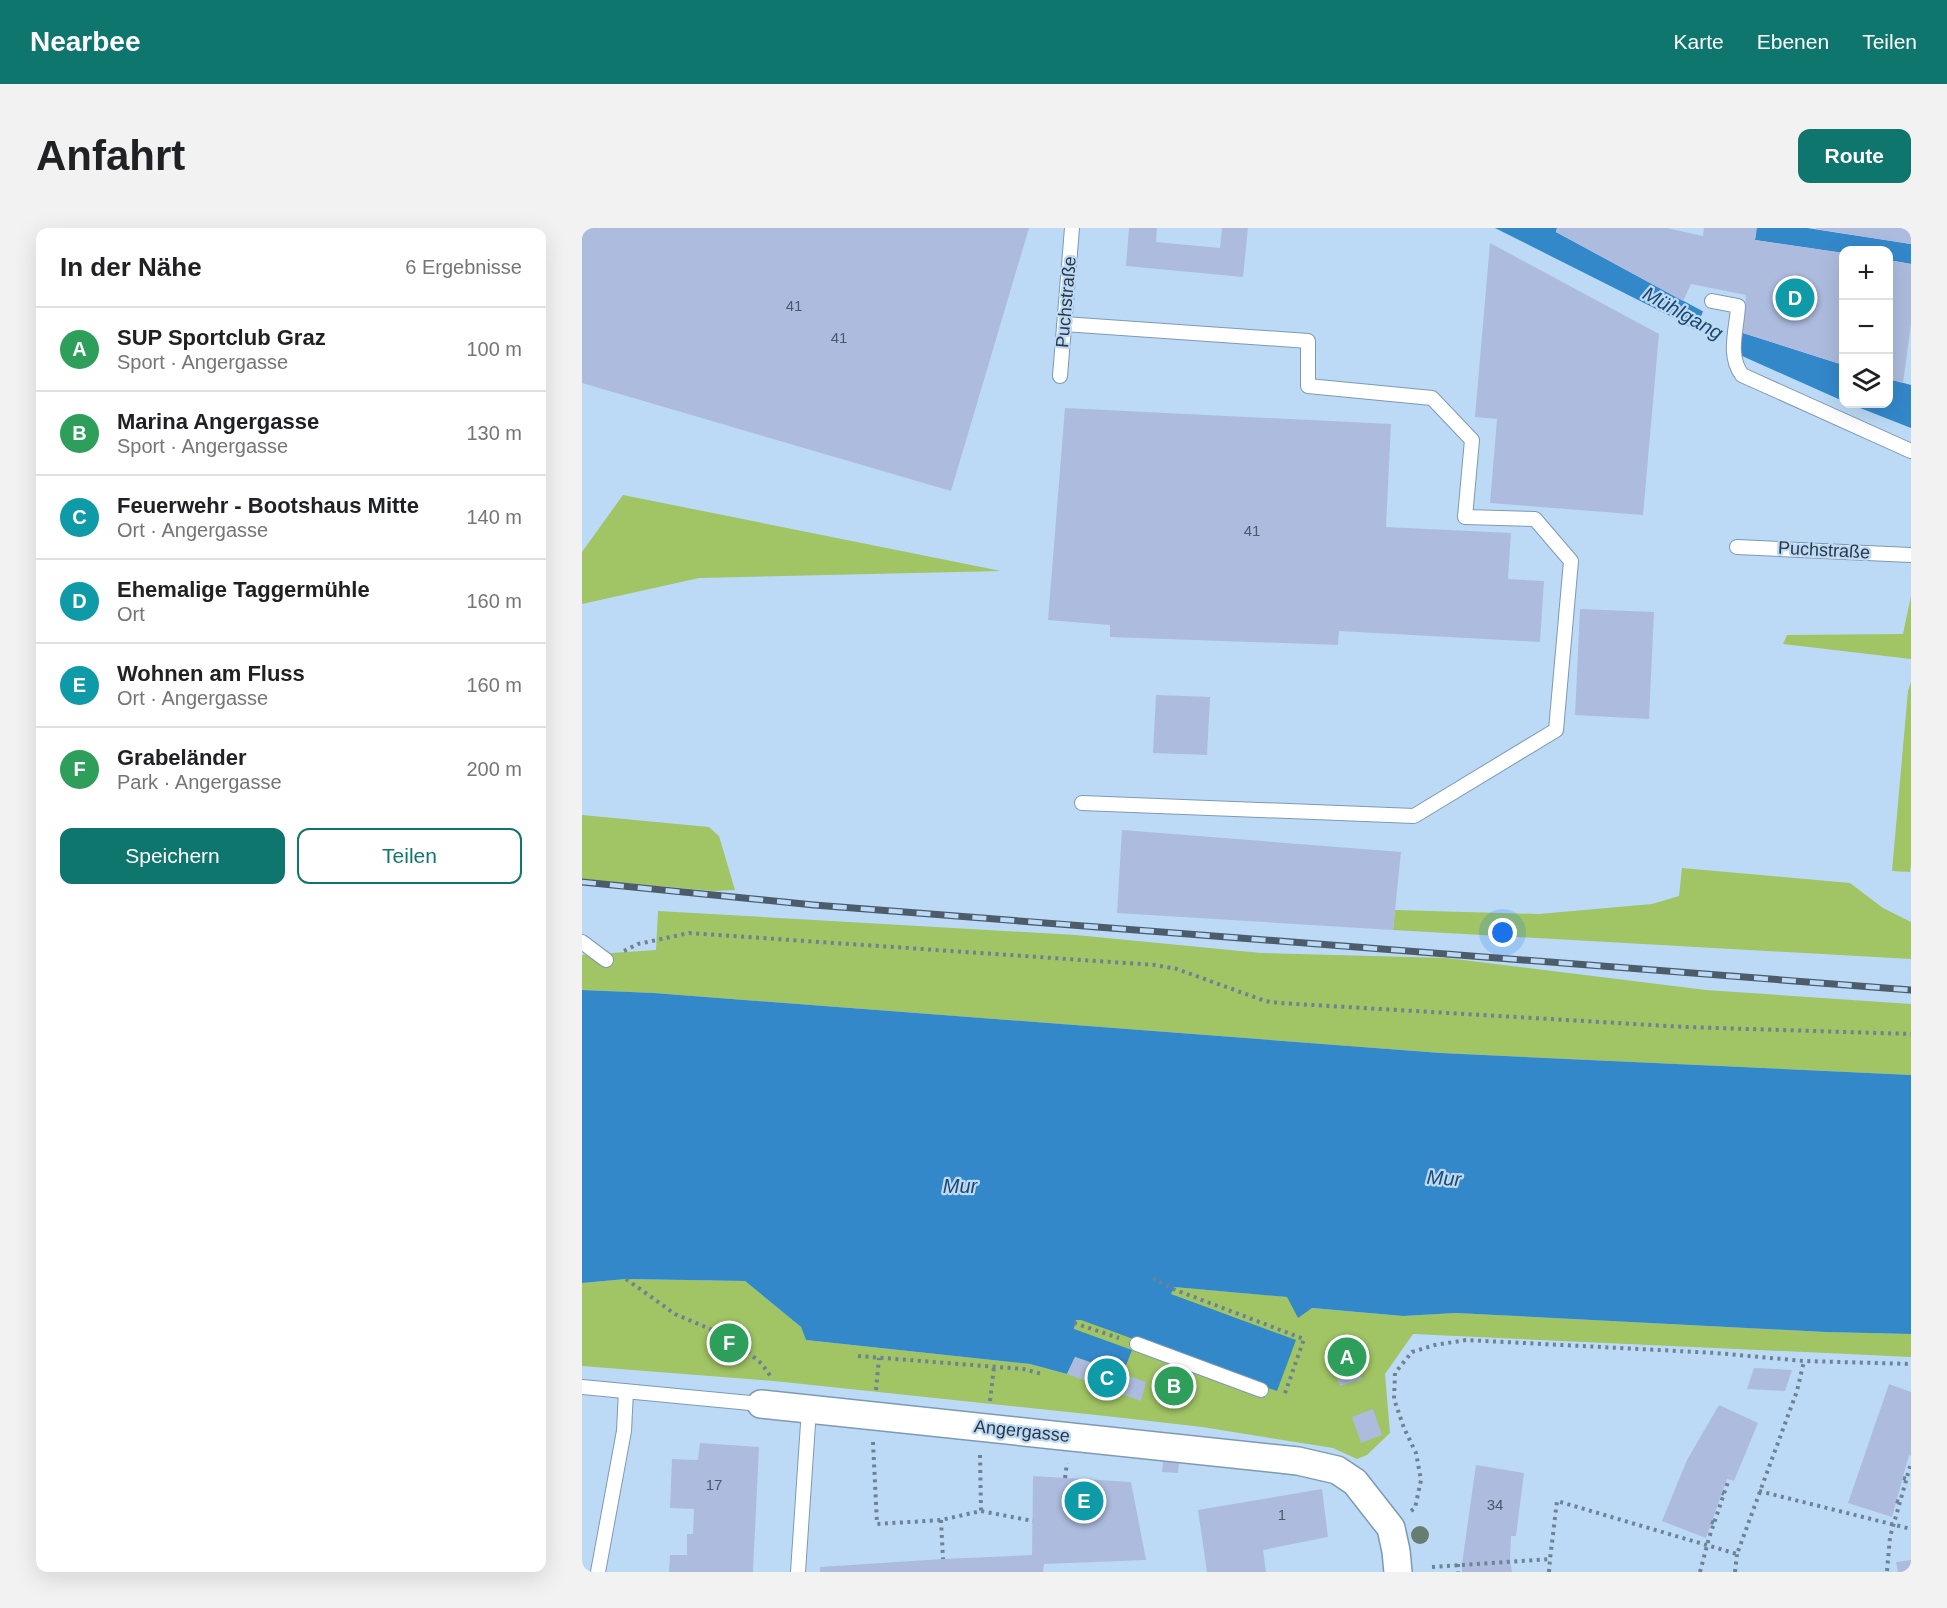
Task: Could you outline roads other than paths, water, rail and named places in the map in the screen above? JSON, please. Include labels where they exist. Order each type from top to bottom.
[{"type":"street","name":"Angergasse","points":[[770,1405],[1298,1461],[1337,1470],[1356,1482],[1391,1528],[1398,1572]]},
{"type":"lane","name":"Puchstraße","points":[[1060,376],[1072,228]]},
{"type":"lane","points":[[1712,302],[1738,306],[1733,356],[1735,366],[1742,375],[1911,451]]},
{"type":"lane","points":[[1064,324],[1308,341],[1308,386],[1432,398],[1472,440],[1465,517],[1535,519],[1571,561],[1556,730],[1414,816],[1082,803]]},
{"type":"lane","name":"Puchstraße","points":[[1737,547],[1911,555]]},
{"type":"lane","points":[[582,942],[606,960]]},
{"type":"lane","points":[[1137,1344],[1261,1390]]},
{"type":"lane","name":"Angergasse","points":[[582,1387],[770,1405]]},
{"type":"lane","points":[[598,1572],[624,1431],[626,1391]]},
{"type":"lane","points":[[798,1572],[809,1409]]},
{"type":"water","name":"Mühlgang","points":[[1495,228],[1557,228],[1556,232],[1743,333],[1839,364],[1839,399],[1731,351],[1676,319]]},
{"type":"water","points":[[1756,228],[1807,228],[1911,244],[1911,264],[1893,261],[1893,246],[1839,246],[1839,252],[1755,240]]},
{"type":"water","points":[[1893,380],[1911,385],[1911,428],[1860,408],[1893,408]]},
{"type":"water","name":"Mur","points":[[582,990],[654,993],[1441,1053],[1911,1075],[1911,1334],[1825,1332],[1456,1313],[1403,1316],[1312,1308],[1298,1318],[1287,1297],[1174,1287],[1171,1294],[1296,1340],[1277,1391],[1081,1320],[1076,1320],[1074,1329],[1132,1350],[1123,1373],[1075,1357],[1067,1374],[1030,1364],[806,1340],[801,1327],[745,1281],[626,1279],[582,1283]]},
{"type":"railway","points":[[582,882],[814,905],[1911,990]]},
{"type":"place","name":"Ehemalige Taggermühle","points":[[1795,298]]},
{"type":"place","name":"Grabeländer","points":[[729,1343]]},
{"type":"place","name":"SUP Sportclub Graz","points":[[1347,1357]]},
{"type":"place","name":"Feuerwehr - Bootshaus Mitte","points":[[1107,1378]]},
{"type":"place","name":"Marina Angergasse","points":[[1174,1386]]},
{"type":"place","name":"Wohnen am Fluss","points":[[1084,1501]]}]
